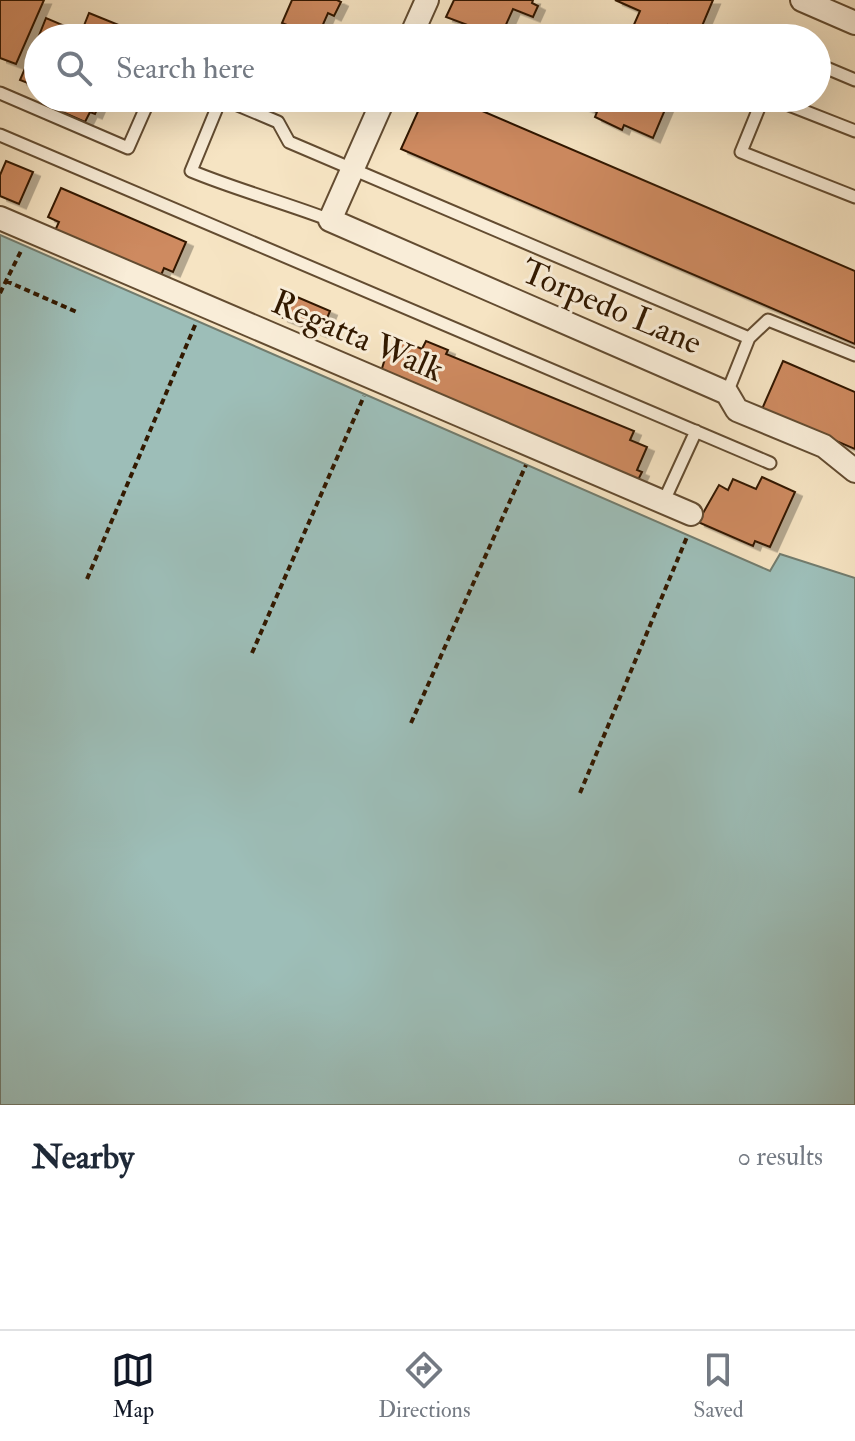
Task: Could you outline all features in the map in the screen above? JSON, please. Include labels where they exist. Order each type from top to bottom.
[{"type":"street","points":[[416,24],[427,0]]},
{"type":"street","points":[[802,0],[848,13]]},
{"type":"street","points":[[330,220],[378,112]]},
{"type":"street","name":"Regatta Walk","points":[[0,218],[691,514]]},
{"type":"street","name":"Torpedo Lane","points":[[330,220],[727,393],[737,410],[824,446],[855,471]]},
{"type":"lane","points":[[831,70],[855,80]]},
{"type":"lane","points":[[0,93],[24,103]]},
{"type":"lane","points":[[44,112],[128,148],[144,112]]},
{"type":"lane","points":[[215,112],[191,171],[248,194],[265,194],[330,220]]},
{"type":"lane","points":[[254,112],[278,122],[289,142],[749,338]]},
{"type":"lane","points":[[757,112],[741,152],[855,197]]},
{"type":"lane","points":[[807,112],[855,131]]},
{"type":"lane","points":[[0,135],[770,463]]},
{"type":"lane","points":[[727,393],[749,338],[768,320],[855,355]]},
{"type":"lane","points":[[668,492],[696,431]]},
{"type":"path","points":[[0,293],[25,244]]},
{"type":"path","points":[[6,281],[79,313]]},
{"type":"path","points":[[87,579],[196,323]]},
{"type":"path","points":[[252,653],[365,393]]},
{"type":"path","points":[[411,723],[526,463]]},
{"type":"path","points":[[580,793],[687,537]]},
{"type":"water","points":[[0,235],[770,571],[780,554],[855,578],[855,1105],[0,1105]]},
{"type":"building","points":[[0,0],[44,0],[34,24],[24,24],[24,46],[16,64],[0,58]]},
{"type":"building","points":[[292,0],[341,2],[334,16],[328,13],[323,24],[282,23]]},
{"type":"building","points":[[454,0],[533,0],[532,3],[538,6],[533,17],[513,9],[506,24],[465,24],[446,17]]},
{"type":"building","points":[[615,0],[713,0],[703,24],[634,24],[640,11]]},
{"type":"building","points":[[89,13],[116,24],[85,24]]},
{"type":"building","points":[[46,18],[60,24],[44,24]]},
{"type":"building","points":[[62,112],[90,112],[85,122]]},
{"type":"building","points":[[418,112],[485,112],[855,271],[855,344],[401,149]]},
{"type":"building","points":[[597,112],[664,112],[653,138],[624,125],[622,130],[595,117]]},
{"type":"building","points":[[6,161],[33,172],[19,204],[0,196],[0,175]]},
{"type":"building","points":[[61,188],[186,242],[173,272],[164,268],[159,280],[53,235],[59,222],[48,217]]},
{"type":"building","points":[[290,294],[330,311],[321,333],[281,317]]},
{"type":"building","points":[[396,338],[422,349],[426,341],[448,350],[446,354],[634,431],[630,440],[647,447],[637,470],[642,472],[636,484],[380,375],[387,352],[390,353]]},
{"type":"building","points":[[783,361],[855,392],[855,449],[762,409]]},
{"type":"building","points":[[762,477],[795,492],[770,547],[755,541],[753,546],[698,522],[719,485],[728,490],[733,479],[756,489]]}]
